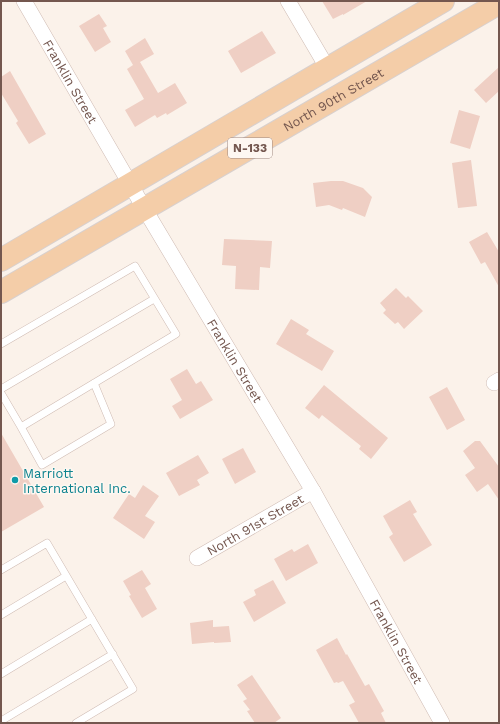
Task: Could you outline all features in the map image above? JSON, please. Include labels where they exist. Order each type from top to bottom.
[{"type":"main road","name":"N-133","points":[[1,260],[443,1]]},
{"type":"main road","name":"North 90th Street","points":[[1,292],[499,3]]},
{"type":"street","name":"Franklin Street","points":[[24,1],[130,185],[313,491],[442,723]]},
{"type":"street","points":[[288,1],[328,69]]},
{"type":"street","name":"North 91st Street","points":[[198,558],[313,491]]},
{"type":"lane","points":[[1,344],[135,266],[176,334],[21,427]]},
{"type":"lane","points":[[1,389],[154,299]]},
{"type":"lane","points":[[1,393],[42,465],[111,424],[94,383]]},
{"type":"lane","points":[[1,570],[47,543],[134,689],[76,723]]},
{"type":"lane","points":[[1,615],[66,576]]},
{"type":"lane","points":[[1,674],[92,620]]},
{"type":"lane","points":[[1,721],[113,654]]},
{"type":"building","points":[[322,1],[367,1],[333,19]]},
{"type":"building","points":[[99,14],[107,26],[103,28],[111,42],[95,52],[79,26]]},
{"type":"building","points":[[262,31],[276,53],[241,73],[228,51]]},
{"type":"building","points":[[145,38],[154,54],[140,62],[158,93],[175,83],[187,103],[167,115],[166,113],[157,118],[155,115],[135,127],[125,110],[144,99],[127,69],[133,65],[125,51]]},
{"type":"building","points":[[499,67],[499,91],[486,103],[474,90]]},
{"type":"building","points":[[10,71],[46,134],[29,144],[16,123],[18,121],[1,93],[1,77]]},
{"type":"building","points":[[459,110],[480,116],[470,149],[450,143]]},
{"type":"building","points":[[471,160],[477,206],[458,208],[452,163]]},
{"type":"building","points":[[343,181],[363,188],[372,197],[365,217],[343,208],[342,210],[329,205],[316,207],[313,183]]},
{"type":"building","points":[[487,232],[499,252],[499,287],[485,262],[481,264],[469,242]]},
{"type":"building","points":[[224,239],[272,241],[270,268],[260,267],[259,290],[235,289],[236,266],[222,265]]},
{"type":"building","points":[[396,288],[406,298],[408,296],[423,311],[404,329],[398,322],[395,324],[383,313],[386,310],[380,303]]},
{"type":"building","points":[[291,319],[309,330],[306,334],[334,351],[322,371],[276,344]]},
{"type":"building","points":[[187,369],[196,384],[201,381],[213,400],[180,419],[172,406],[182,400],[170,379]]},
{"type":"building","points":[[324,385],[388,438],[371,459],[359,449],[361,446],[322,415],[319,419],[305,408]]},
{"type":"building","points":[[447,387],[465,420],[447,430],[429,397]]},
{"type":"building","name":"Marriott International Inc.","points":[[1,433],[44,507],[1,532]]},
{"type":"building","points":[[475,441],[480,441],[499,467],[499,500],[488,484],[477,492],[465,475],[475,468],[463,451]]},
{"type":"building","points":[[243,448],[256,472],[235,484],[222,459]]},
{"type":"building","points":[[198,455],[209,473],[197,480],[200,485],[179,496],[166,473]]},
{"type":"building","points":[[143,485],[159,496],[145,516],[155,522],[144,539],[113,518],[129,494],[135,498]]},
{"type":"building","points":[[410,500],[417,512],[413,514],[432,545],[404,562],[389,537],[393,534],[383,516]]},
{"type":"building","points":[[308,544],[318,563],[286,581],[274,559],[292,549],[294,552]]},
{"type":"building","points":[[142,570],[151,584],[145,588],[157,609],[142,618],[129,596],[131,595],[123,581]]},
{"type":"building","points":[[273,580],[286,603],[254,622],[243,602],[256,595],[254,590]]},
{"type":"building","points":[[213,620],[213,627],[229,626],[231,642],[192,644],[190,623]]},
{"type":"building","points":[[337,638],[365,686],[369,684],[384,711],[381,713],[386,723],[359,723],[349,705],[355,702],[343,681],[334,683],[316,650]]},
{"type":"building","points":[[252,675],[281,718],[274,723],[255,723],[247,711],[250,710],[243,701],[247,699],[237,685]]},
{"type":"place","name":"Marriott International Inc.","points":[[15,480]]}]
